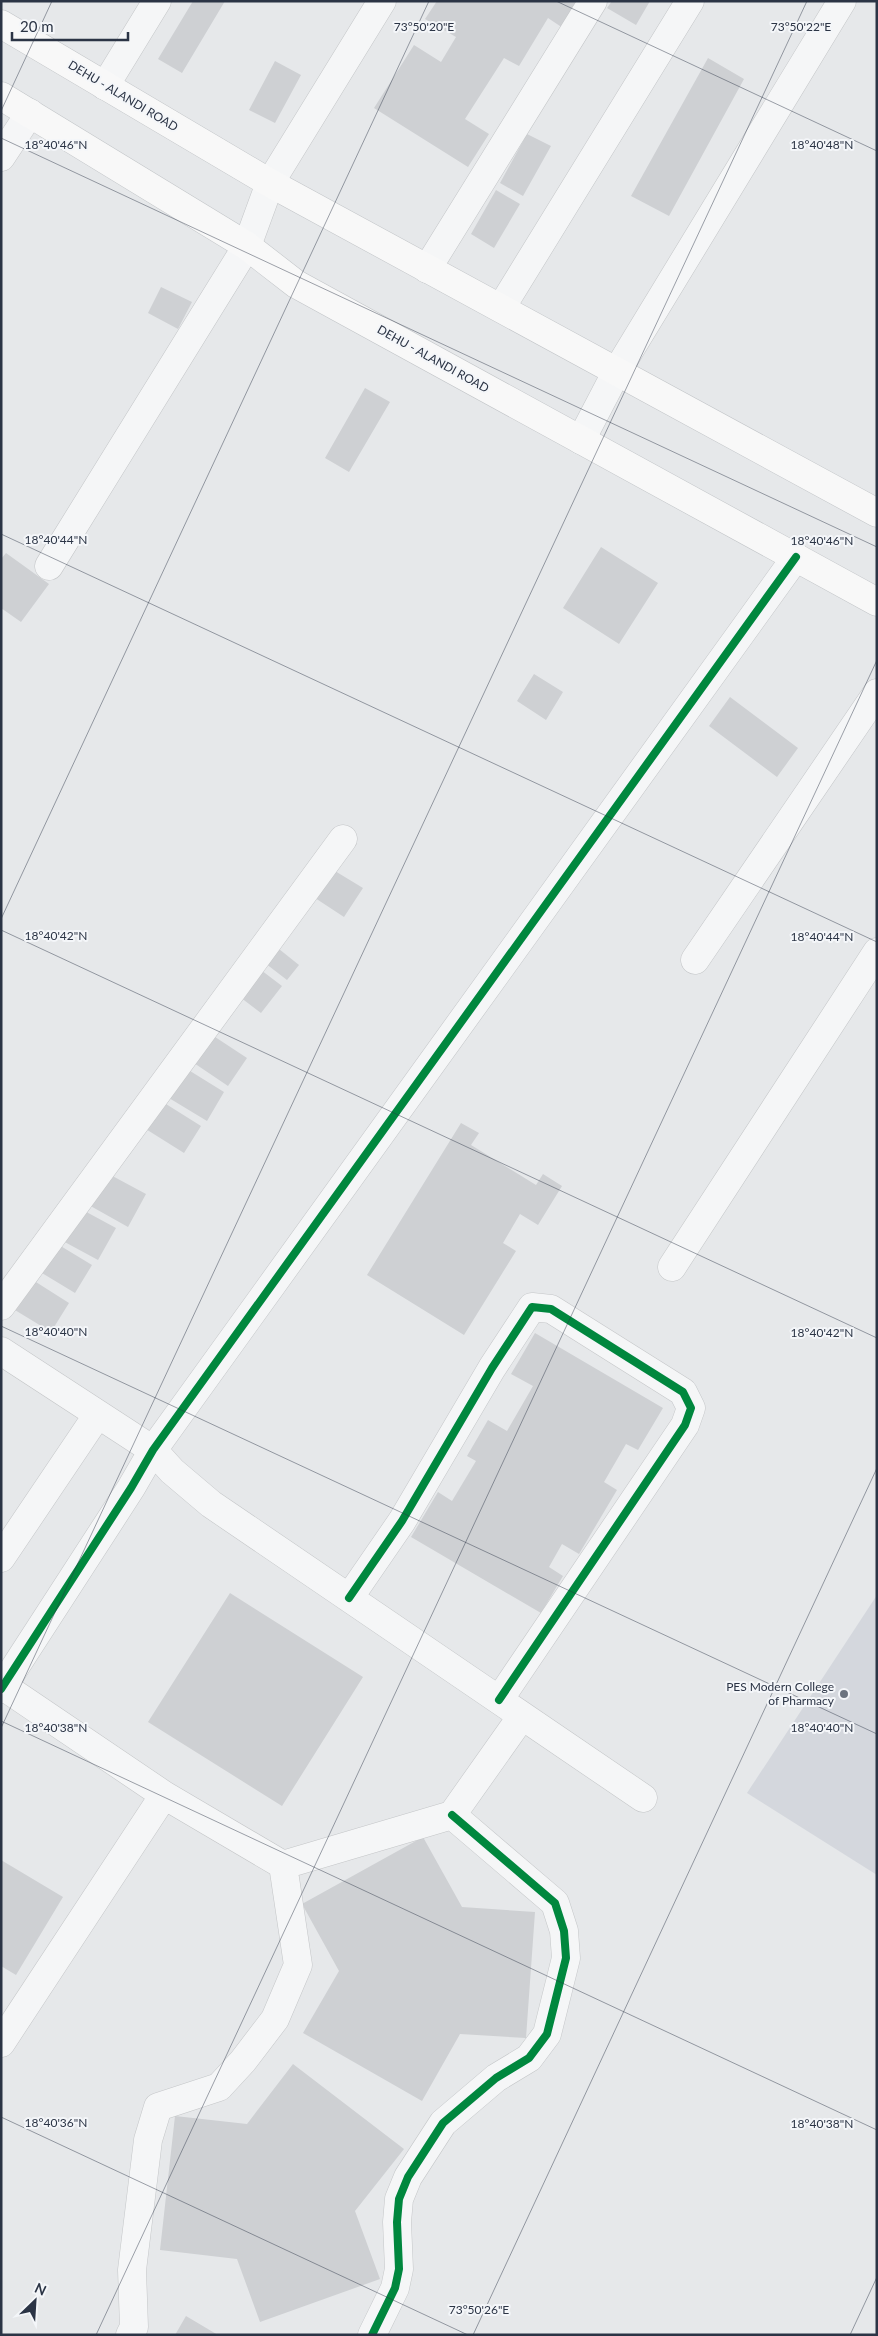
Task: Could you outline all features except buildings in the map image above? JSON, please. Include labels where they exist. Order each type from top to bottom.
[{"type":"main road","name":"DEHU - ALANDI ROAD","points":[[1,24],[270,183],[877,513]]},
{"type":"main road","name":"DEHU - ALANDI ROAD","points":[[1,96],[247,246],[296,284],[877,602]]},
{"type":"street","points":[[105,86],[157,1]]},
{"type":"street","points":[[49,566],[247,246],[270,183],[382,1]]},
{"type":"street","points":[[428,269],[593,1]]},
{"type":"street","points":[[501,308],[690,1]]},
{"type":"street","points":[[581,440],[617,371],[842,1]]},
{"type":"street","points":[[1,157],[30,114]]},
{"type":"street","points":[[522,1716],[452,1815],[283,1865],[164,1795],[2,1687],[131,1488],[153,1450],[796,557]]},
{"type":"street","points":[[695,960],[877,693]]},
{"type":"street","points":[[1,1306],[343,839]]},
{"type":"street","points":[[672,1267],[877,952]]},
{"type":"street","points":[[349,1598],[402,1521],[497,1360],[532,1307],[551,1310],[683,1392],[691,1408],[685,1425],[499,1700]]},
{"type":"street","points":[[1,1351],[153,1450],[172,1471],[211,1504],[643,1798]]},
{"type":"street","points":[[1,1558],[98,1414]]},
{"type":"street","points":[[1,2043],[164,1795]]},
{"type":"street","points":[[372,2335],[395,2288],[399,2269],[397,2222],[399,2199],[408,2177],[443,2123],[496,2078],[529,2058],[548,2034],[566,1958],[564,1931],[555,1903],[452,1815]]},
{"type":"street","points":[[130,2335],[134,2327],[132,2270],[148,2140],[158,2106],[219,2087],[243,2061],[275,2020],[298,1965],[283,1865]]},
{"type":"shaded area","name":"PES Modern College of Pharmacy","points":[[877,1595],[877,1875],[747,1793]]},
{"type":"cycle path","points":[[1,1689],[131,1488],[153,1450],[796,557]]},
{"type":"cycle path","points":[[349,1598],[402,1521],[492,1368],[532,1307],[551,1309],[683,1392],[691,1408],[685,1425],[499,1700]]},
{"type":"cycle path","points":[[372,2335],[395,2288],[399,2269],[397,2222],[399,2199],[408,2177],[443,2123],[496,2078],[529,2058],[547,2034],[566,1958],[564,1931],[555,1903],[452,1815]]},
{"type":"place","name":"PES Modern College of Pharmacy","points":[[844,1694]]}]
